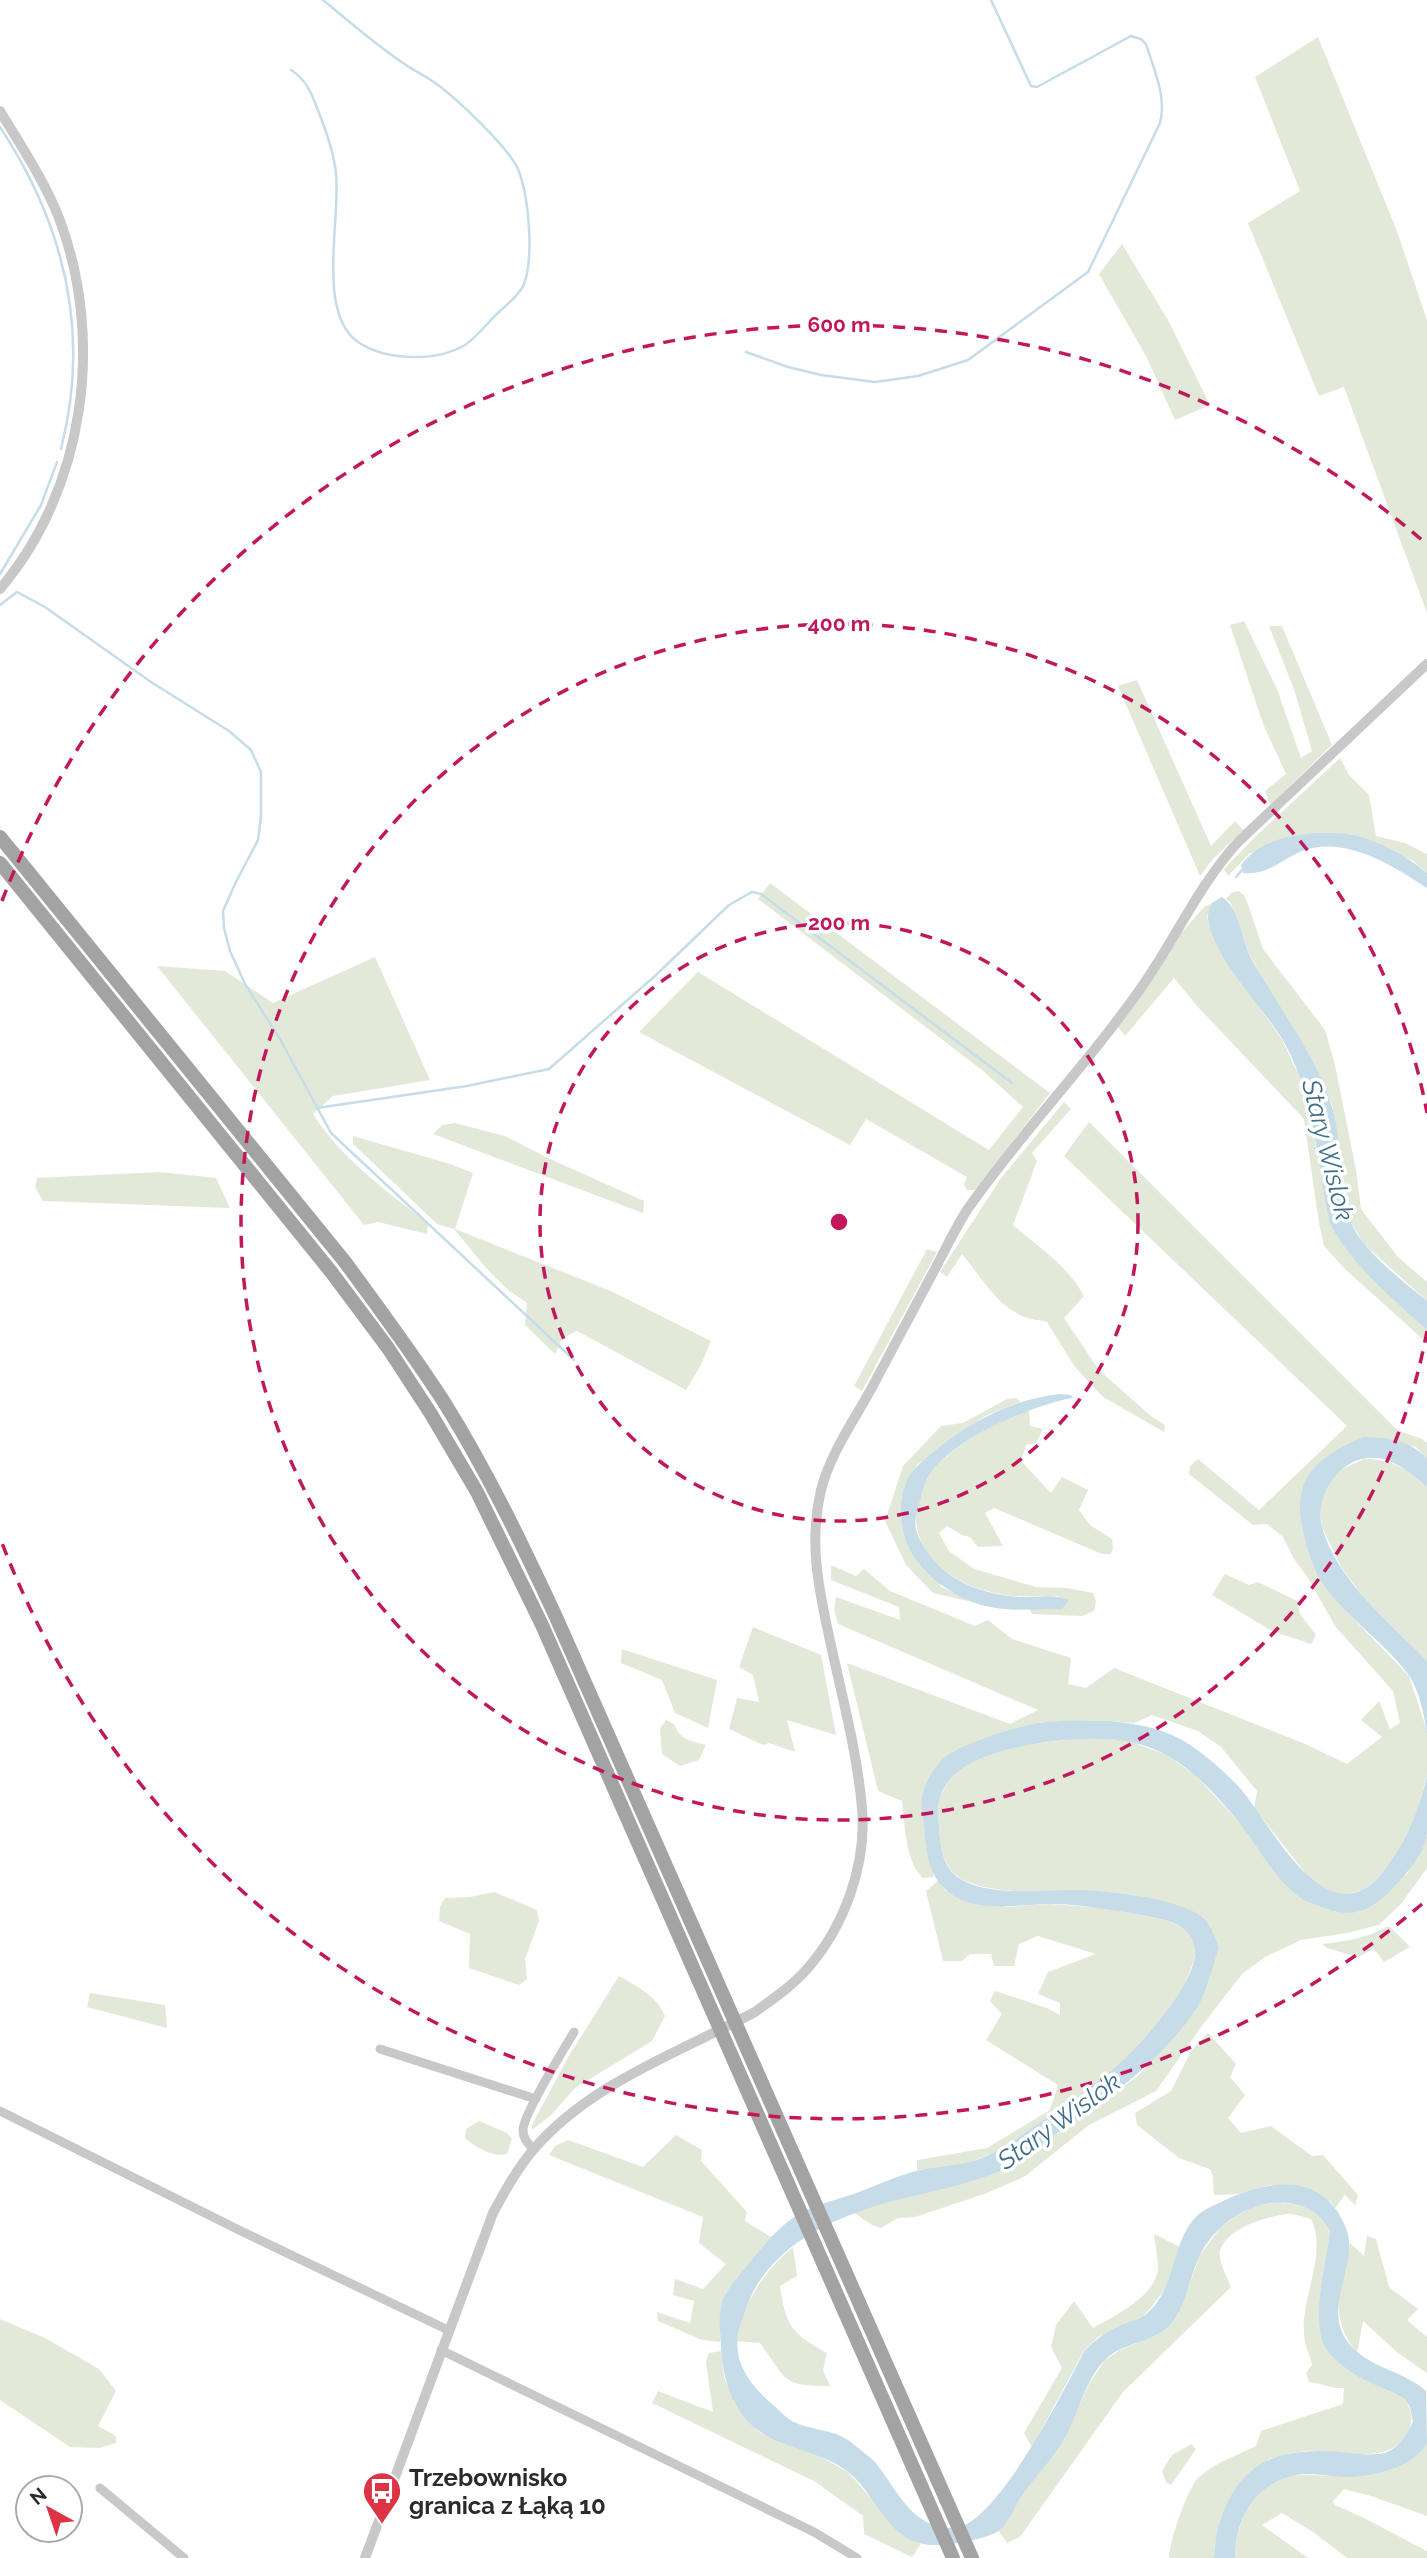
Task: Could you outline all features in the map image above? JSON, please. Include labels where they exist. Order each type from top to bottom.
[{"type":"main road","points":[[0,837],[345,1262],[398,1333],[445,1403],[491,1483],[550,1604],[972,2558]]},
{"type":"main road","points":[[0,863],[332,1273],[388,1348],[431,1413],[477,1492],[505,1548],[714,2015],[953,2558]]},
{"type":"street","points":[[0,111],[39,175],[58,217],[72,260],[83,329],[83,368],[82,398],[70,450],[53,503],[30,545],[0,589]]},
{"type":"street","points":[[365,2558],[493,2213],[511,2180],[534,2149],[577,2109],[604,2091],[755,2012],[791,1985],[825,1945],[839,1921],[856,1875],[863,1810],[817,1578],[814,1532],[822,1488],[839,1444],[867,1398],[965,1213],[1145,982],[1221,860],[1427,664]]},
{"type":"street","points":[[534,2149],[524,2139],[523,2127],[575,2032]]},
{"type":"street","points":[[380,2049],[536,2099]]},
{"type":"street","points":[[0,2111],[448,2330]]},
{"type":"street","points":[[441,2350],[814,2532],[857,2558]]},
{"type":"street","points":[[100,2488],[184,2558]]},
{"type":"green space","points":[[1318,37],[1397,231],[1427,320],[1427,613],[1344,387],[1319,396],[1248,223],[1300,191],[1255,77]]},
{"type":"green space","points":[[1122,244],[1168,320],[1210,405],[1175,420],[1146,356],[1099,274]]},
{"type":"green space","points":[[1244,621],[1277,689],[1301,758],[1312,751],[1295,692],[1269,626],[1282,626],[1332,745],[1270,805],[1265,791],[1286,774],[1263,724],[1230,625]]},
{"type":"green space","points":[[1137,680],[1211,846],[1235,821],[1243,830],[1213,859],[1200,876],[1118,686]]},
{"type":"green space","points":[[1340,758],[1349,775],[1369,795],[1376,836],[1405,843],[1427,854],[1427,873],[1412,860],[1350,834],[1250,853],[1228,876],[1224,869]]},
{"type":"green space","points":[[770,883],[1050,1093],[975,1190],[967,1190],[964,1185],[967,1177],[866,1119],[850,1145],[639,1032],[698,972],[989,1150],[1023,1107],[982,1070],[758,899]]},
{"type":"green space","points":[[1238,891],[1244,895],[1263,949],[1325,1030],[1335,1065],[1361,1209],[1398,1257],[1427,1282],[1427,1301],[1365,1245],[1350,1221],[1332,1104],[1301,1042],[1247,949],[1238,919],[1226,899],[1231,893]]},
{"type":"green space","points":[[1212,903],[1207,917],[1213,936],[1224,957],[1281,1038],[1298,1073],[1308,1103],[1330,1224],[1390,1295],[1427,1330],[1427,1343],[1345,1269],[1324,1246],[1304,1119],[1174,978],[1125,1036],[1118,1027],[1174,941],[1204,907]]},
{"type":"green space","points":[[375,957],[430,1080],[333,1096],[313,1114],[351,1160],[428,1223],[427,1234],[378,1222],[364,1225],[157,966],[225,971],[273,1003]]},
{"type":"green space","points":[[1064,1102],[1071,1109],[1032,1153],[1037,1161],[1013,1225],[1070,1275],[1084,1296],[1064,1318],[1099,1370],[1152,1417],[1165,1425],[1164,1432],[1103,1397],[1075,1367],[1047,1322],[1025,1317],[1006,1306],[962,1254],[947,1277],[940,1272],[1001,1178]]},
{"type":"green space","points":[[1089,1122],[1397,1430],[1427,1443],[1427,1458],[1415,1446],[1317,1465],[1322,1582],[1409,1676],[1427,1731],[1427,1775],[1417,1815],[1394,1858],[1377,1879],[1363,1890],[1343,1895],[1325,1889],[1310,1879],[1254,1808],[1257,1791],[1221,1747],[1198,1731],[1152,1715],[1134,1723],[1043,1722],[945,1757],[927,1850],[934,1877],[923,1878],[913,1862],[907,1842],[902,1801],[878,1791],[847,1663],[1010,1724],[1038,1710],[838,1624],[834,1610],[836,1597],[900,1620],[899,1607],[831,1580],[831,1565],[856,1576],[864,1569],[890,1591],[975,1626],[988,1620],[1012,1639],[1071,1658],[1068,1684],[1086,1688],[1114,1668],[1303,1743],[1347,1764],[1382,1737],[1361,1720],[1379,1701],[1390,1729],[1400,1723],[1393,1691],[1335,1626],[1283,1537],[1267,1524],[1253,1525],[1189,1474],[1190,1466],[1198,1459],[1259,1510],[1347,1426],[1064,1156]]},
{"type":"green space","points":[[455,1123],[505,1136],[644,1201],[643,1213],[433,1134],[442,1125]]},
{"type":"green space","points":[[353,1136],[473,1173],[455,1229],[613,1292],[711,1341],[686,1390],[577,1331],[563,1338],[555,1354],[525,1325],[527,1303],[507,1289],[487,1269],[454,1229],[437,1224],[353,1144]]},
{"type":"green space","points":[[159,1172],[216,1178],[230,1208],[43,1201],[35,1187],[37,1178]]},
{"type":"green space","points":[[927,1249],[937,1252],[862,1391],[854,1386]]},
{"type":"green space","points":[[1017,1398],[1020,1402],[987,1415],[917,1465],[905,1484],[901,1509],[941,1587],[972,1602],[933,1593],[906,1565],[885,1521],[903,1466],[941,1426],[963,1423],[1007,1399]]},
{"type":"green space","points":[[1029,1409],[1030,1426],[1043,1429],[1036,1443],[1026,1445],[1021,1461],[1051,1493],[1062,1477],[1088,1490],[1079,1510],[1090,1525],[1112,1539],[1111,1554],[1102,1554],[994,1508],[985,1513],[1003,1546],[978,1547],[970,1537],[947,1526],[939,1533],[949,1551],[974,1569],[1036,1587],[1067,1588],[1093,1593],[1096,1601],[1094,1611],[1082,1616],[1032,1614],[1030,1609],[1062,1609],[1059,1596],[1007,1595],[980,1589],[961,1581],[931,1557],[921,1541],[916,1523],[917,1504],[925,1482],[933,1470],[971,1438]]},
{"type":"green space","points":[[1364,1459],[1398,1466],[1427,1487],[1427,1661],[1373,1610],[1341,1567],[1322,1527],[1320,1504],[1327,1483],[1340,1470]]},
{"type":"green space","points":[[1225,1574],[1249,1585],[1258,1582],[1297,1601],[1300,1614],[1316,1635],[1311,1644],[1272,1631],[1212,1595]]},
{"type":"green space","points":[[753,1627],[821,1655],[836,1735],[787,1720],[795,1752],[769,1743],[763,1745],[729,1729],[737,1698],[759,1702],[753,1675],[739,1667]]},
{"type":"green space","points":[[622,1649],[717,1680],[708,1728],[675,1713],[662,1680],[621,1663]]},
{"type":"green space","points":[[666,1720],[674,1724],[683,1737],[706,1745],[699,1760],[680,1766],[662,1754],[660,1728]]},
{"type":"green space","points":[[1088,1738],[1126,1740],[1167,1755],[1195,1775],[1238,1821],[1335,1912],[1407,1874],[1427,1835],[1427,1868],[1401,1904],[1379,1925],[1301,1940],[1265,1957],[1242,1974],[1156,2091],[1089,2125],[1024,2177],[987,2193],[915,2217],[898,2218],[881,2228],[872,2225],[853,2212],[1003,2170],[1139,2075],[1195,2012],[1219,1948],[1202,1917],[1163,1902],[1121,1893],[1034,1892],[988,1888],[955,1874],[944,1858],[937,1804],[955,1774],[970,1763],[1008,1749]]},
{"type":"green space","points":[[938,1881],[946,1891],[1007,1907],[1050,1904],[1104,1908],[1165,1920],[1182,1927],[1192,1936],[1196,1946],[1193,1963],[1184,1987],[1166,2013],[1119,2067],[1067,2105],[994,2153],[962,2165],[918,2170],[881,2183],[917,2170],[917,2160],[987,2148],[1050,2110],[1058,2085],[986,2040],[1002,2014],[990,2001],[995,1991],[1060,2015],[1060,2003],[1038,1994],[1048,1972],[1096,1954],[1038,1936],[1019,1944],[1014,1966],[994,1966],[991,1954],[970,1954],[962,1961],[943,1961],[926,1891]]},
{"type":"green space","points":[[494,1892],[537,1910],[539,1921],[525,1959],[527,1979],[519,1985],[469,1968],[470,1934],[439,1921],[440,1906],[445,1898]]},
{"type":"green space","points":[[1390,1927],[1410,1947],[1384,1962],[1374,1949],[1358,1957],[1322,1944],[1363,1937]]},
{"type":"green space","points":[[619,1976],[646,1993],[662,2009],[665,2016],[652,2041],[575,2088],[551,2115],[532,2130],[532,2125],[567,2059]]},
{"type":"green space","points":[[90,1993],[165,2005],[167,2028],[87,2007]]},
{"type":"green space","points":[[1208,2033],[1236,2064],[1230,2077],[1245,2095],[1228,2118],[1241,2133],[1271,2126],[1312,2156],[1323,2155],[1358,2195],[1355,2205],[1345,2195],[1335,2208],[1330,2201],[1270,2185],[1239,2194],[1214,2195],[1210,2169],[1179,2158],[1137,2125],[1135,2113],[1171,2091],[1191,2051]]},
{"type":"green space","points":[[479,2121],[507,2133],[512,2139],[507,2154],[485,2151],[465,2138],[466,2129]]},
{"type":"green space","points":[[676,2135],[702,2150],[701,2161],[747,2212],[745,2221],[771,2237],[726,2292],[720,2311],[720,2342],[702,2340],[658,2321],[657,2312],[690,2323],[694,2301],[673,2295],[675,2279],[703,2289],[726,2264],[699,2243],[703,2217],[549,2155],[555,2146],[568,2140],[643,2167]]},
{"type":"green space","points":[[1280,2202],[1310,2210],[1327,2225],[1330,2232],[1320,2308],[1326,2345],[1336,2360],[1351,2372],[1405,2399],[1411,2425],[1399,2444],[1375,2453],[1306,2451],[1269,2459],[1215,2543],[1214,2558],[1169,2558],[1179,2517],[1197,2479],[1217,2464],[1256,2446],[1261,2431],[1343,2404],[1344,2388],[1309,2382],[1306,2373],[1312,2365],[1304,2337],[1304,2319],[1317,2246],[1311,2219],[1292,2214],[1271,2217],[1239,2229],[1224,2243],[1220,2259],[1231,2287],[1123,2392],[1020,2537],[1007,2543],[999,2531],[1032,2480],[1064,2440],[1089,2384],[1105,2360],[1120,2350],[1156,2335],[1186,2294],[1200,2255],[1220,2228],[1255,2206]]},
{"type":"green space","points":[[1154,2234],[1180,2247],[1168,2286],[1143,2317],[1098,2337],[1085,2349],[1032,2447],[1024,2433],[1062,2368],[1051,2347],[1056,2325],[1074,2301],[1093,2328],[1139,2299],[1153,2283],[1158,2270]]},
{"type":"green space","points":[[1367,2236],[1376,2239],[1389,2287],[1418,2309],[1407,2320],[1427,2337],[1427,2373],[1398,2353],[1363,2321],[1357,2353],[1342,2326],[1339,2313],[1340,2287],[1350,2243],[1364,2256]]},
{"type":"green space","points":[[793,2247],[797,2276],[780,2286],[785,2311],[798,2334],[827,2353],[823,2370],[830,2386],[793,2382],[781,2373],[760,2343],[737,2341],[744,2314],[756,2289],[772,2267]]},
{"type":"green space","points":[[0,2319],[45,2338],[99,2369],[116,2391],[98,2426],[116,2436],[116,2443],[99,2448],[70,2447],[0,2400]]},
{"type":"green space","points":[[721,2351],[724,2377],[746,2418],[760,2433],[817,2455],[848,2472],[903,2535],[921,2544],[912,2557],[864,2534],[863,2516],[814,2481],[652,2403],[658,2391],[713,2412],[706,2362],[709,2353]]},
{"type":"green space","points":[[1191,2444],[1196,2449],[1171,2485],[1166,2482],[1162,2471],[1172,2455]]},
{"type":"green space","points":[[1427,2444],[1427,2516],[1344,2489],[1333,2501],[1335,2505],[1427,2551],[1427,2558],[1347,2558],[1282,2513],[1262,2525],[1308,2558],[1235,2558],[1244,2515],[1261,2491],[1272,2483],[1301,2475],[1348,2476],[1376,2472]]},
{"type":"water","points":[[1315,833],[1348,834],[1390,849],[1427,873],[1427,888],[1368,855],[1335,847],[1302,851],[1260,872],[1243,873],[1241,865],[1265,845],[1284,838]]},
{"type":"water","points":[[1222,897],[1233,909],[1251,958],[1306,1048],[1324,1086],[1335,1118],[1346,1206],[1355,1231],[1373,1254],[1427,1301],[1427,1330],[1362,1268],[1330,1224],[1313,1128],[1301,1081],[1281,1037],[1228,964],[1212,934],[1209,911],[1212,903]]},
{"type":"water","points":[[1060,1394],[1071,1395],[1073,1398],[1012,1417],[950,1453],[925,1483],[916,1513],[916,1526],[923,1546],[932,1558],[948,1573],[967,1585],[1006,1595],[1051,1596],[1069,1600],[1062,1609],[1016,1610],[994,1608],[963,1598],[932,1578],[910,1549],[903,1531],[901,1513],[907,1480],[928,1456],[976,1422],[1025,1401]]},
{"type":"water","points":[[1363,1437],[1398,1441],[1420,1452],[1427,1458],[1427,1487],[1403,1468],[1387,1460],[1359,1460],[1346,1466],[1328,1486],[1323,1499],[1322,1527],[1329,1547],[1352,1583],[1427,1661],[1427,1735],[1421,1703],[1412,1680],[1388,1651],[1343,1608],[1323,1584],[1305,1539],[1300,1502],[1309,1475],[1330,1454]]},
{"type":"water","points":[[1111,1721],[1155,1729],[1176,1737],[1219,1767],[1240,1788],[1302,1870],[1321,1886],[1341,1893],[1362,1890],[1383,1872],[1411,1826],[1427,1776],[1427,1834],[1422,1851],[1412,1867],[1380,1900],[1358,1912],[1343,1913],[1307,1901],[1291,1891],[1214,1794],[1188,1770],[1155,1749],[1128,1741],[1055,1741],[998,1752],[963,1768],[949,1780],[938,1805],[943,1854],[954,1874],[965,1882],[995,1890],[1103,1891],[1157,1899],[1189,1909],[1207,1922],[1219,1948],[1205,1992],[1197,2008],[1178,2033],[1145,2067],[1089,2111],[1013,2164],[974,2180],[856,2213],[798,2242],[766,2272],[754,2290],[741,2323],[737,2347],[739,2359],[749,2379],[787,2418],[803,2426],[845,2438],[875,2462],[916,2515],[939,2527],[954,2528],[971,2522],[990,2505],[1009,2481],[1046,2422],[1085,2350],[1108,2332],[1142,2317],[1155,2306],[1168,2281],[1186,2230],[1197,2216],[1225,2200],[1260,2188],[1294,2185],[1310,2189],[1324,2197],[1336,2210],[1346,2228],[1349,2256],[1339,2299],[1340,2327],[1347,2341],[1364,2357],[1407,2378],[1426,2391],[1427,2444],[1411,2459],[1379,2473],[1345,2477],[1302,2474],[1282,2479],[1269,2486],[1259,2494],[1243,2517],[1235,2558],[1214,2558],[1218,2529],[1222,2514],[1237,2487],[1258,2466],[1271,2459],[1297,2452],[1384,2453],[1398,2445],[1413,2422],[1405,2399],[1342,2366],[1324,2345],[1319,2315],[1330,2231],[1318,2215],[1301,2206],[1275,2203],[1249,2209],[1226,2223],[1216,2233],[1200,2255],[1171,2324],[1156,2335],[1120,2349],[1105,2360],[1092,2377],[1071,2427],[1056,2452],[1021,2497],[1004,2525],[997,2532],[981,2538],[930,2545],[910,2539],[899,2532],[847,2471],[826,2459],[768,2437],[750,2423],[730,2393],[722,2357],[720,2319],[723,2299],[766,2242],[789,2220],[814,2207],[905,2174],[966,2163],[999,2150],[1078,2097],[1116,2067],[1148,2034],[1180,1992],[1194,1961],[1195,1946],[1189,1934],[1176,1924],[1151,1917],[1079,1906],[996,1906],[967,1902],[942,1886],[933,1873],[928,1857],[922,1797],[931,1773],[945,1757],[980,1740],[1035,1724]]},
{"type":"waterway","points":[[291,70],[302,79],[312,94],[334,158],[337,193],[334,288],[345,328],[358,342],[369,348],[397,356],[426,357],[453,351],[465,345],[516,296],[524,284],[529,258],[529,227],[518,169],[494,137],[447,92],[385,50],[323,0]]},
{"type":"waterway","points":[[746,352],[821,375],[875,382],[918,376],[968,360],[1088,272],[1160,123],[1161,93],[1146,44],[1131,36],[1037,87],[1031,86],[991,0]]},
{"type":"waterway","points":[[0,127],[23,164],[41,203],[56,242],[66,281],[72,322],[73,363],[70,406],[61,449]]},
{"type":"waterway","points":[[0,574],[41,505],[57,462]]},
{"type":"waterway","points":[[0,605],[17,592],[45,607],[151,682],[229,731],[251,750],[261,772],[258,840],[223,911],[230,951],[245,984],[280,1039],[331,1133],[574,1360]]},
{"type":"waterway","name":"Stary Wislok","points":[[1236,877],[1243,869]]},
{"type":"waterway","points":[[317,1108],[467,1086],[549,1069],[656,975],[729,905],[752,892],[761,894],[1012,1083]]},
{"type":"place","name":"Trzebownisko granica z Łąką 10","points":[[382,2525]]}]
